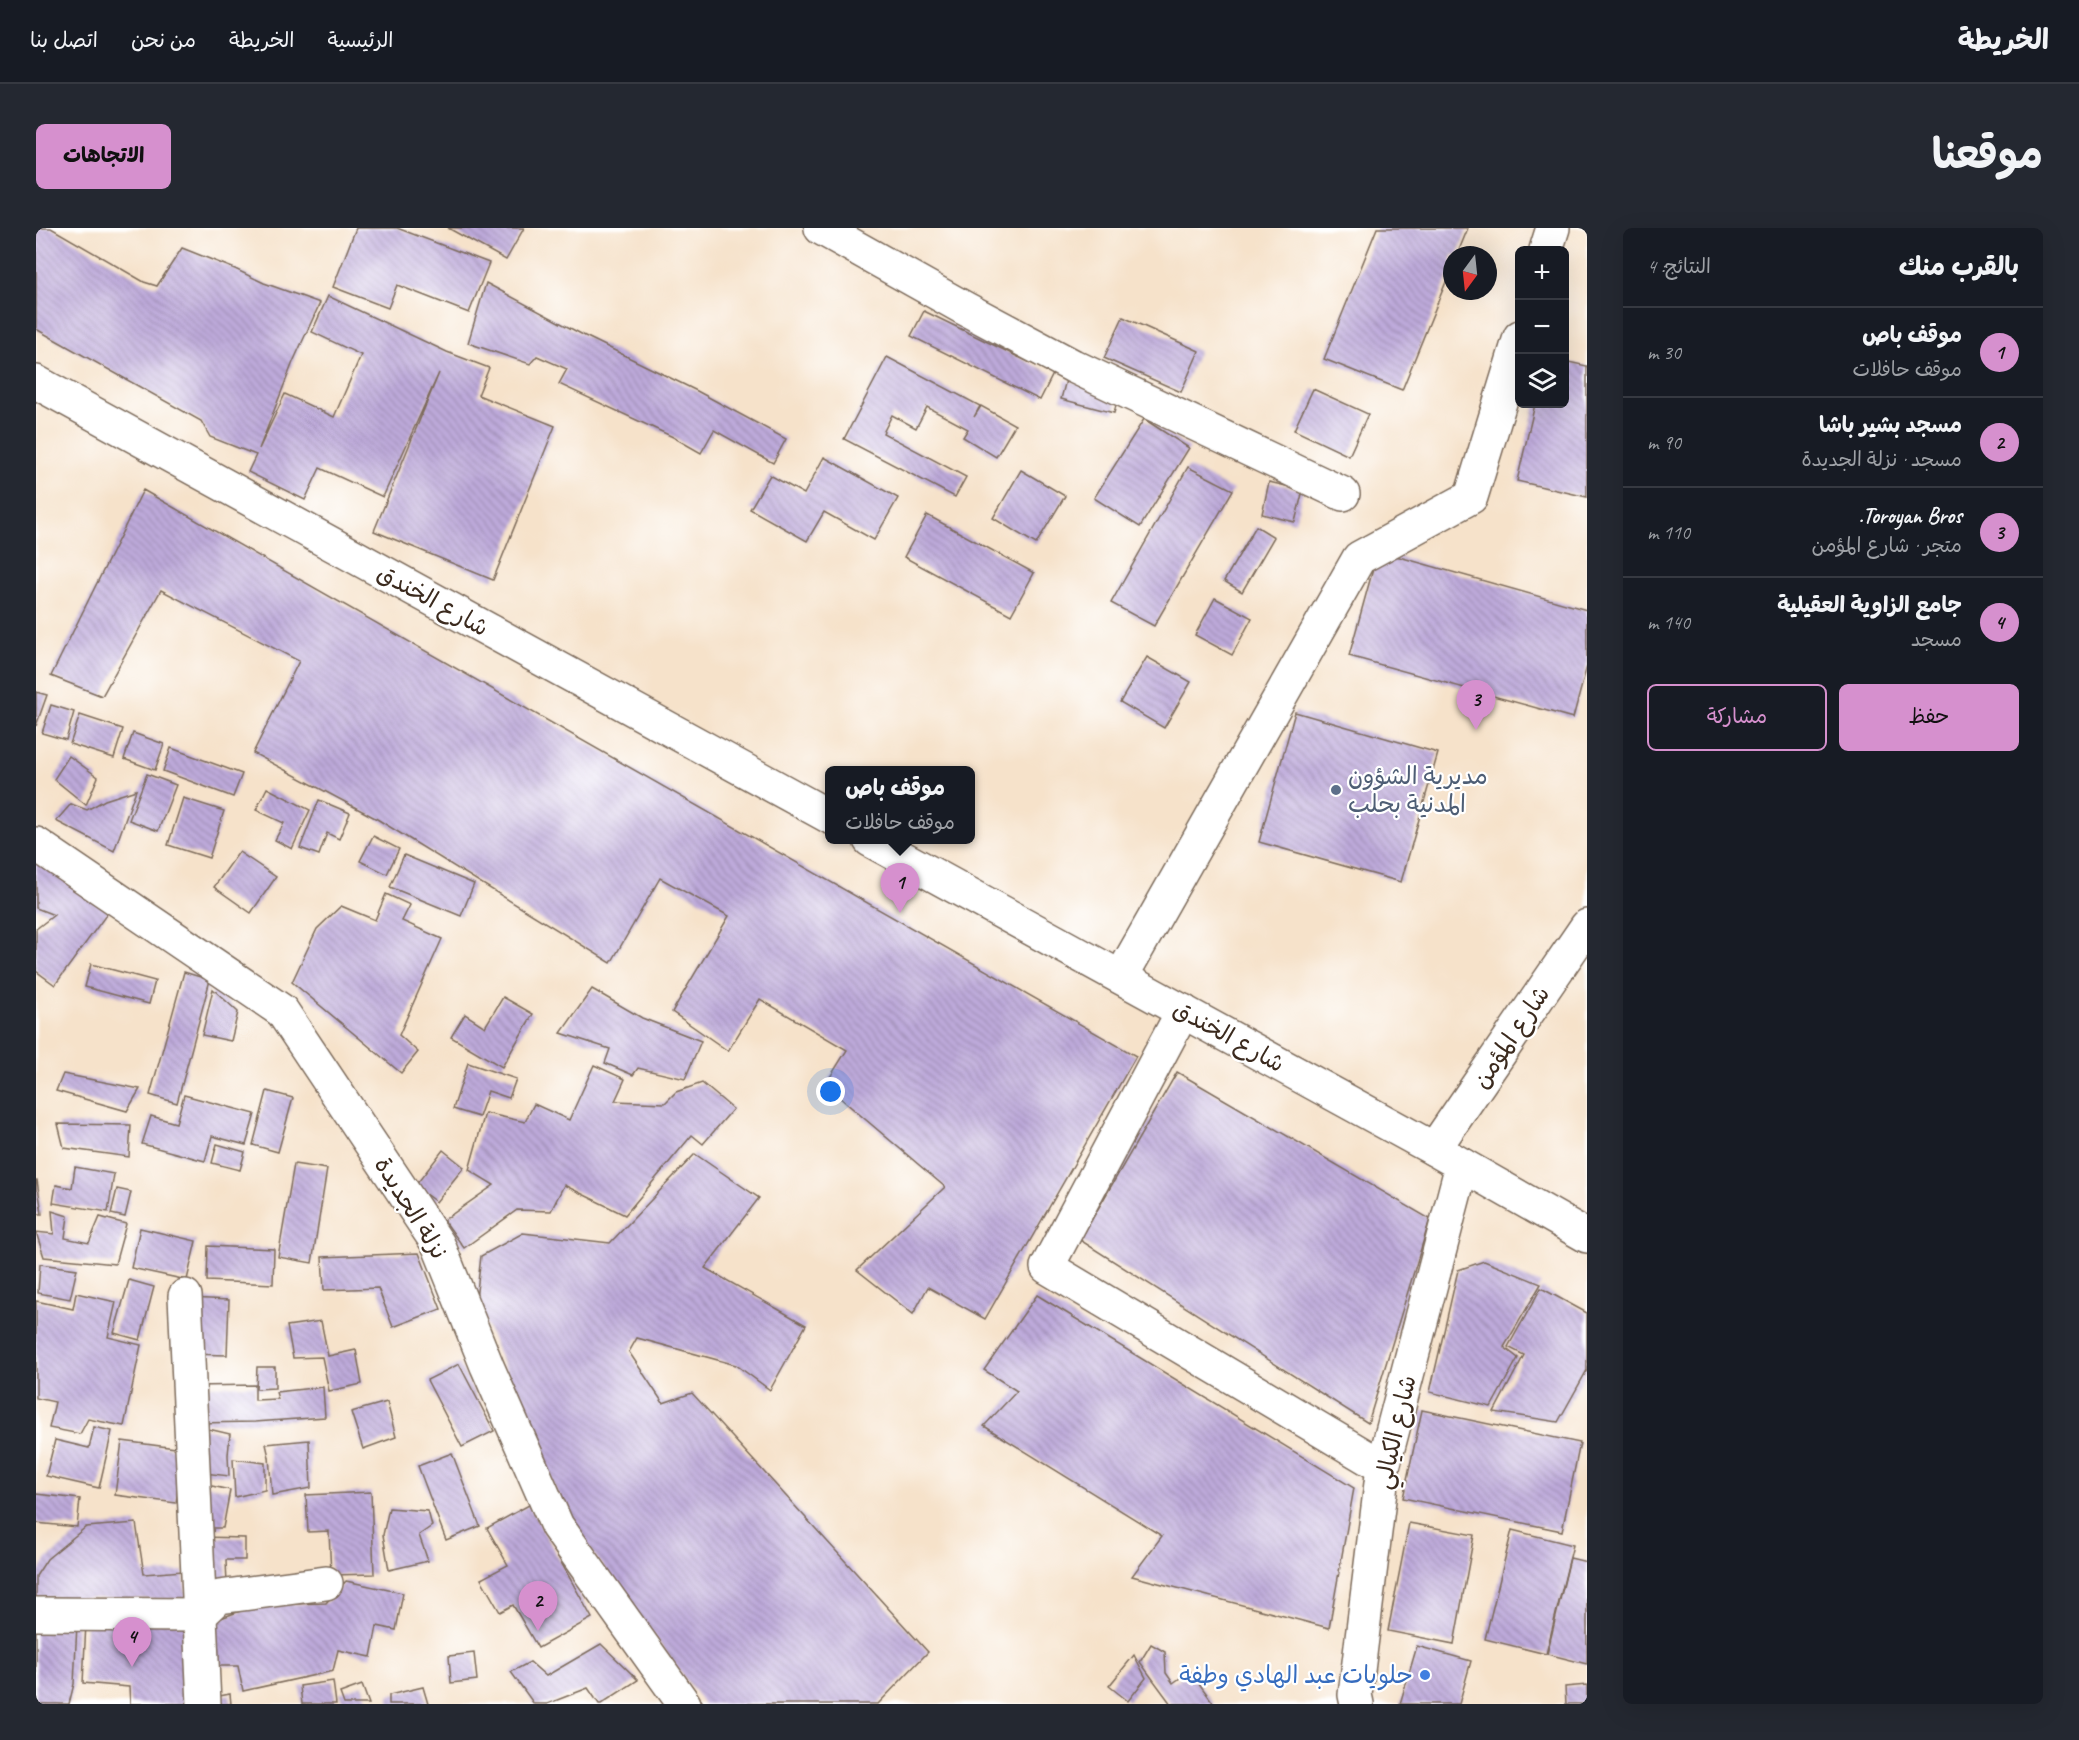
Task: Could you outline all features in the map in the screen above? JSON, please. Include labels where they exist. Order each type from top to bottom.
[{"type":"street","points":[[821,228],[1073,366],[1343,494]]},
{"type":"street","points":[[1547,246],[1553,228]]},
{"type":"street","points":[[1121,977],[1359,558],[1471,497],[1515,353]]},
{"type":"street","name":"شارع الخندق","points":[[36,382],[825,814]]},
{"type":"street","name":"نزلة الجديدة","points":[[36,844],[282,1011],[438,1244],[487,1366],[557,1526],[684,1704]]},
{"type":"street","name":"شارع الخندق","points":[[877,844],[1434,1149],[1587,1236]]},
{"type":"street","name":"شارع المؤمن","points":[[1434,1149],[1587,926]]},
{"type":"street","points":[[1183,1011],[1047,1267],[1383,1467]]},
{"type":"street","name":"شارع الكيالي","points":[[1357,1704],[1355,1695],[1383,1467],[1462,1165]]},
{"type":"street","points":[[185,1296],[204,1704]]},
{"type":"street","points":[[36,1614],[200,1615],[219,1597],[326,1583]]},
{"type":"building","points":[[36,228],[51,228],[144,282],[157,286],[182,248],[264,283],[320,303],[293,362],[259,449],[285,394],[334,417],[361,355],[312,332],[328,296],[447,352],[489,368],[478,395],[555,426],[493,580],[374,531],[439,373],[383,497],[320,468],[305,500],[248,472],[256,455],[210,437],[201,421],[36,329]]},
{"type":"building","points":[[356,228],[397,228],[489,263],[469,313],[397,285],[388,308],[333,287]]},
{"type":"building","points":[[448,228],[524,228],[506,260]]},
{"type":"building","points":[[1377,228],[1468,228],[1461,246],[1443,246],[1443,289],[1402,390],[1324,359]]},
{"type":"building","points":[[486,283],[786,439],[773,463],[714,430],[701,453],[673,437],[559,384],[567,369],[537,356],[530,364],[468,343]]},
{"type":"building","points":[[924,311],[1053,374],[1040,400],[911,336]]},
{"type":"building","points":[[1123,317],[1199,351],[1181,392],[1104,358]]},
{"type":"building","points":[[887,357],[980,406],[974,417],[981,406],[1015,425],[996,457],[963,437],[968,429],[927,407],[916,428],[892,415],[883,433],[966,477],[955,497],[844,439]]},
{"type":"building","points":[[1569,362],[1587,366],[1587,497],[1517,481],[1534,408],[1569,408]]},
{"type":"building","points":[[1066,380],[1119,394],[1114,413],[1061,399]]},
{"type":"building","points":[[1313,389],[1368,414],[1349,456],[1294,430]]},
{"type":"building","points":[[1144,419],[1189,448],[1140,527],[1094,498]]},
{"type":"building","points":[[824,457],[898,498],[874,540],[824,512],[807,541],[750,509],[770,475],[804,494]]},
{"type":"building","points":[[1188,467],[1233,490],[1154,626],[1111,603]]},
{"type":"building","points":[[1021,470],[1065,496],[1036,544],[993,518]]},
{"type":"building","points":[[1269,482],[1303,490],[1295,522],[1262,514]]},
{"type":"building","points":[[143,490],[1136,1056],[985,1319],[928,1287],[913,1314],[857,1270],[945,1187],[825,1085],[847,1050],[760,999],[728,1051],[672,1012],[729,916],[660,878],[611,963],[377,819],[253,753],[299,661],[161,590],[102,696],[51,676]]},
{"type":"building","points":[[927,515],[1034,573],[1011,615],[904,557]]},
{"type":"building","points":[[1256,526],[1274,537],[1242,592],[1224,581]]},
{"type":"building","points":[[1378,551],[1587,610],[1587,666],[1573,718],[1349,656]]},
{"type":"building","points":[[1215,598],[1252,618],[1232,655],[1195,635]]},
{"type":"building","points":[[1147,657],[1191,682],[1164,728],[1120,702]]},
{"type":"building","points":[[36,692],[47,695],[36,726]]},
{"type":"building","points":[[51,705],[74,712],[66,740],[42,733]]},
{"type":"building","points":[[1295,712],[1438,753],[1401,882],[1259,842]]},
{"type":"building","points":[[80,715],[123,729],[114,758],[70,744]]},
{"type":"building","points":[[133,733],[164,744],[155,770],[124,759]]},
{"type":"building","points":[[171,748],[242,774],[233,797],[163,771]]},
{"type":"building","points":[[69,756],[98,777],[86,805],[54,779]]},
{"type":"building","points":[[147,774],[176,785],[158,831],[129,820]]},
{"type":"building","points":[[267,788],[310,810],[292,849],[275,840],[284,823],[256,810]]},
{"type":"building","points":[[136,790],[114,851],[56,821],[71,804],[87,810],[105,800]]},
{"type":"building","points":[[183,798],[224,811],[209,858],[168,845]]},
{"type":"building","points":[[319,800],[350,813],[339,839],[327,833],[319,855],[300,848]]},
{"type":"building","points":[[373,836],[399,849],[387,874],[360,861]]},
{"type":"building","points":[[239,852],[276,877],[251,913],[214,887]]},
{"type":"building","points":[[404,855],[474,884],[461,916],[390,887]]},
{"type":"building","points":[[36,858],[109,911],[55,985],[36,971],[36,929],[54,915],[36,908]]},
{"type":"building","points":[[386,894],[410,905],[402,921],[442,939],[399,1035],[418,1052],[401,1073],[292,982],[317,929],[341,906],[375,920]]},
{"type":"building","points":[[91,964],[155,981],[149,1004],[85,987]]},
{"type":"building","points":[[184,972],[210,980],[177,1103],[150,1095]]},
{"type":"building","points":[[213,989],[238,1012],[231,1041],[202,1035]]},
{"type":"building","points":[[592,989],[642,1018],[701,1041],[685,1079],[638,1068],[633,1075],[605,1063],[610,1049],[561,1033]]},
{"type":"building","points":[[503,997],[533,1014],[502,1067],[451,1037],[465,1014],[485,1027]]},
{"type":"building","points":[[468,1063],[516,1079],[509,1098],[488,1091],[479,1117],[453,1109]]},
{"type":"building","points":[[594,1065],[625,1079],[615,1101],[665,1103],[676,1092],[702,1083],[733,1109],[703,1144],[692,1135],[625,1215],[564,1185],[551,1211],[517,1210],[464,1248],[444,1220],[494,1185],[469,1170],[485,1113],[525,1122],[534,1104],[569,1120]]},
{"type":"building","points":[[1177,1072],[1430,1219],[1368,1423],[1080,1240]]},
{"type":"building","points":[[63,1074],[140,1089],[127,1111],[56,1091]]},
{"type":"building","points":[[267,1091],[293,1098],[278,1152],[253,1145]]},
{"type":"building","points":[[184,1095],[255,1114],[246,1145],[212,1136],[205,1161],[142,1144],[151,1116],[176,1123]]},
{"type":"building","points":[[58,1124],[131,1125],[129,1157],[64,1148]]},
{"type":"building","points":[[217,1144],[245,1152],[240,1170],[212,1163]]},
{"type":"building","points":[[443,1150],[464,1167],[436,1202],[415,1186]]},
{"type":"building","points":[[695,1154],[759,1198],[705,1268],[806,1325],[770,1390],[736,1365],[637,1338],[629,1352],[663,1403],[692,1393],[928,1652],[878,1704],[704,1704],[567,1518],[476,1300],[481,1256],[523,1233],[610,1243]]},
{"type":"building","points":[[294,1164],[327,1169],[312,1263],[278,1257]]},
{"type":"building","points":[[75,1167],[114,1174],[108,1212],[53,1203],[56,1185],[72,1188]]},
{"type":"building","points":[[37,1180],[42,1214],[36,1214]]},
{"type":"building","points":[[117,1189],[131,1192],[125,1217],[111,1214]]},
{"type":"building","points":[[52,1211],[68,1216],[65,1238],[89,1243],[100,1217],[126,1224],[115,1264],[44,1257],[36,1232],[54,1234]]},
{"type":"building","points":[[140,1228],[196,1241],[187,1280],[131,1268]]},
{"type":"building","points":[[208,1246],[274,1249],[273,1284],[207,1281]]},
{"type":"building","points":[[419,1253],[441,1309],[393,1327],[378,1288],[324,1290],[322,1257]]},
{"type":"building","points":[[1484,1261],[1541,1284],[1504,1347],[1518,1358],[1491,1407],[1430,1392],[1458,1270]]},
{"type":"building","points":[[40,1264],[77,1269],[70,1299],[38,1293]]},
{"type":"building","points":[[129,1280],[154,1287],[140,1340],[114,1333]]},
{"type":"building","points":[[1541,1288],[1587,1313],[1587,1370],[1558,1422],[1494,1412],[1524,1355],[1508,1347]]},
{"type":"building","points":[[76,1293],[116,1302],[108,1337],[141,1345],[124,1426],[88,1419],[80,1434],[49,1428],[55,1402],[36,1398],[36,1301],[73,1309]]},
{"type":"building","points":[[1037,1295],[1354,1488],[1329,1628],[1132,1576],[1162,1536],[984,1426],[1017,1391],[984,1370]]},
{"type":"building","points":[[190,1298],[229,1300],[227,1355],[188,1354]]},
{"type":"building","points":[[321,1321],[328,1356],[356,1350],[362,1384],[329,1391],[322,1357],[293,1358],[287,1326]]},
{"type":"building","points":[[459,1364],[494,1431],[462,1447],[427,1380]]},
{"type":"building","points":[[257,1367],[275,1367],[275,1388],[256,1389]]},
{"type":"building","points":[[255,1385],[255,1400],[278,1399],[276,1392],[323,1387],[325,1417],[195,1423],[195,1386]]},
{"type":"building","points":[[387,1402],[396,1437],[363,1449],[351,1412]]},
{"type":"building","points":[[1422,1410],[1580,1443],[1562,1531],[1403,1498]]},
{"type":"building","points":[[94,1427],[112,1431],[99,1488],[46,1476],[55,1440],[89,1448]]},
{"type":"building","points":[[200,1427],[230,1434],[229,1476],[196,1472]]},
{"type":"building","points":[[309,1440],[311,1488],[272,1495],[266,1444]]},
{"type":"building","points":[[122,1441],[183,1449],[176,1503],[115,1495]]},
{"type":"building","points":[[452,1453],[480,1526],[446,1540],[418,1466]]},
{"type":"building","points":[[233,1459],[265,1463],[265,1490],[235,1497]]},
{"type":"building","points":[[203,1484],[230,1490],[223,1528],[203,1528]]},
{"type":"building","points":[[371,1492],[374,1574],[331,1575],[329,1531],[308,1532],[306,1495]]},
{"type":"building","points":[[36,1494],[80,1499],[77,1527],[36,1523]]},
{"type":"building","points":[[529,1505],[592,1618],[538,1648],[513,1605],[500,1612],[481,1579],[508,1565],[487,1528]]},
{"type":"building","points":[[389,1508],[428,1511],[432,1526],[419,1535],[428,1561],[389,1570],[383,1535]]},
{"type":"building","points":[[136,1523],[144,1574],[183,1571],[187,1600],[36,1597],[36,1576],[47,1559],[86,1527]]},
{"type":"building","points":[[1409,1523],[1474,1535],[1454,1644],[1388,1631]]},
{"type":"building","points":[[1512,1530],[1573,1545],[1546,1654],[1485,1639]]},
{"type":"building","points":[[201,1537],[245,1538],[245,1560],[226,1560],[227,1585],[204,1585]]},
{"type":"building","points":[[1570,1558],[1587,1562],[1587,1664],[1547,1654]]},
{"type":"building","points":[[346,1581],[403,1593],[396,1630],[377,1626],[371,1657],[338,1650],[333,1671],[243,1691],[238,1666],[210,1666],[210,1622],[257,1605],[326,1603]]},
{"type":"building","points":[[190,1622],[194,1704],[130,1704],[129,1687],[83,1683],[86,1623]]},
{"type":"building","points":[[36,1623],[77,1624],[74,1684],[69,1704],[36,1704]]},
{"type":"building","points":[[601,1644],[638,1680],[601,1704],[588,1688],[547,1704],[534,1704],[511,1672],[530,1662],[546,1676]]},
{"type":"building","points":[[1151,1644],[1165,1652],[1166,1673],[1173,1683],[1190,1671],[1214,1704],[1171,1704],[1140,1662]]},
{"type":"building","points":[[1417,1646],[1471,1661],[1459,1704],[1400,1704]]},
{"type":"building","points":[[474,1653],[477,1680],[451,1683],[449,1656]]},
{"type":"building","points":[[1134,1655],[1146,1678],[1128,1701],[1109,1686]]},
{"type":"building","points":[[333,1681],[336,1704],[302,1704],[300,1686]]},
{"type":"building","points":[[362,1685],[369,1704],[344,1704],[340,1693]]},
{"type":"building","points":[[1587,1685],[1587,1704],[1566,1704],[1565,1687]]},
{"type":"building","points":[[423,1687],[428,1704],[389,1704],[389,1695]]},
{"type":"building","points":[[230,1694],[231,1704],[209,1704],[209,1698]]},
{"type":"place","name":"Toroyan Bros.","points":[[1476,730]]},
{"type":"place","name":"مديرية الشؤون المدنية بحلب","points":[[1336,790]]},
{"type":"place","name":"موقف باص","points":[[900,913]]},
{"type":"place","name":"مسجد بشير باشا","points":[[538,1631]]},
{"type":"place","name":"جامع الزاوية العقيلية","points":[[132,1667]]},
{"type":"place","name":"حلويات عبد الهادي وطفة","points":[[1425,1675]]}]
